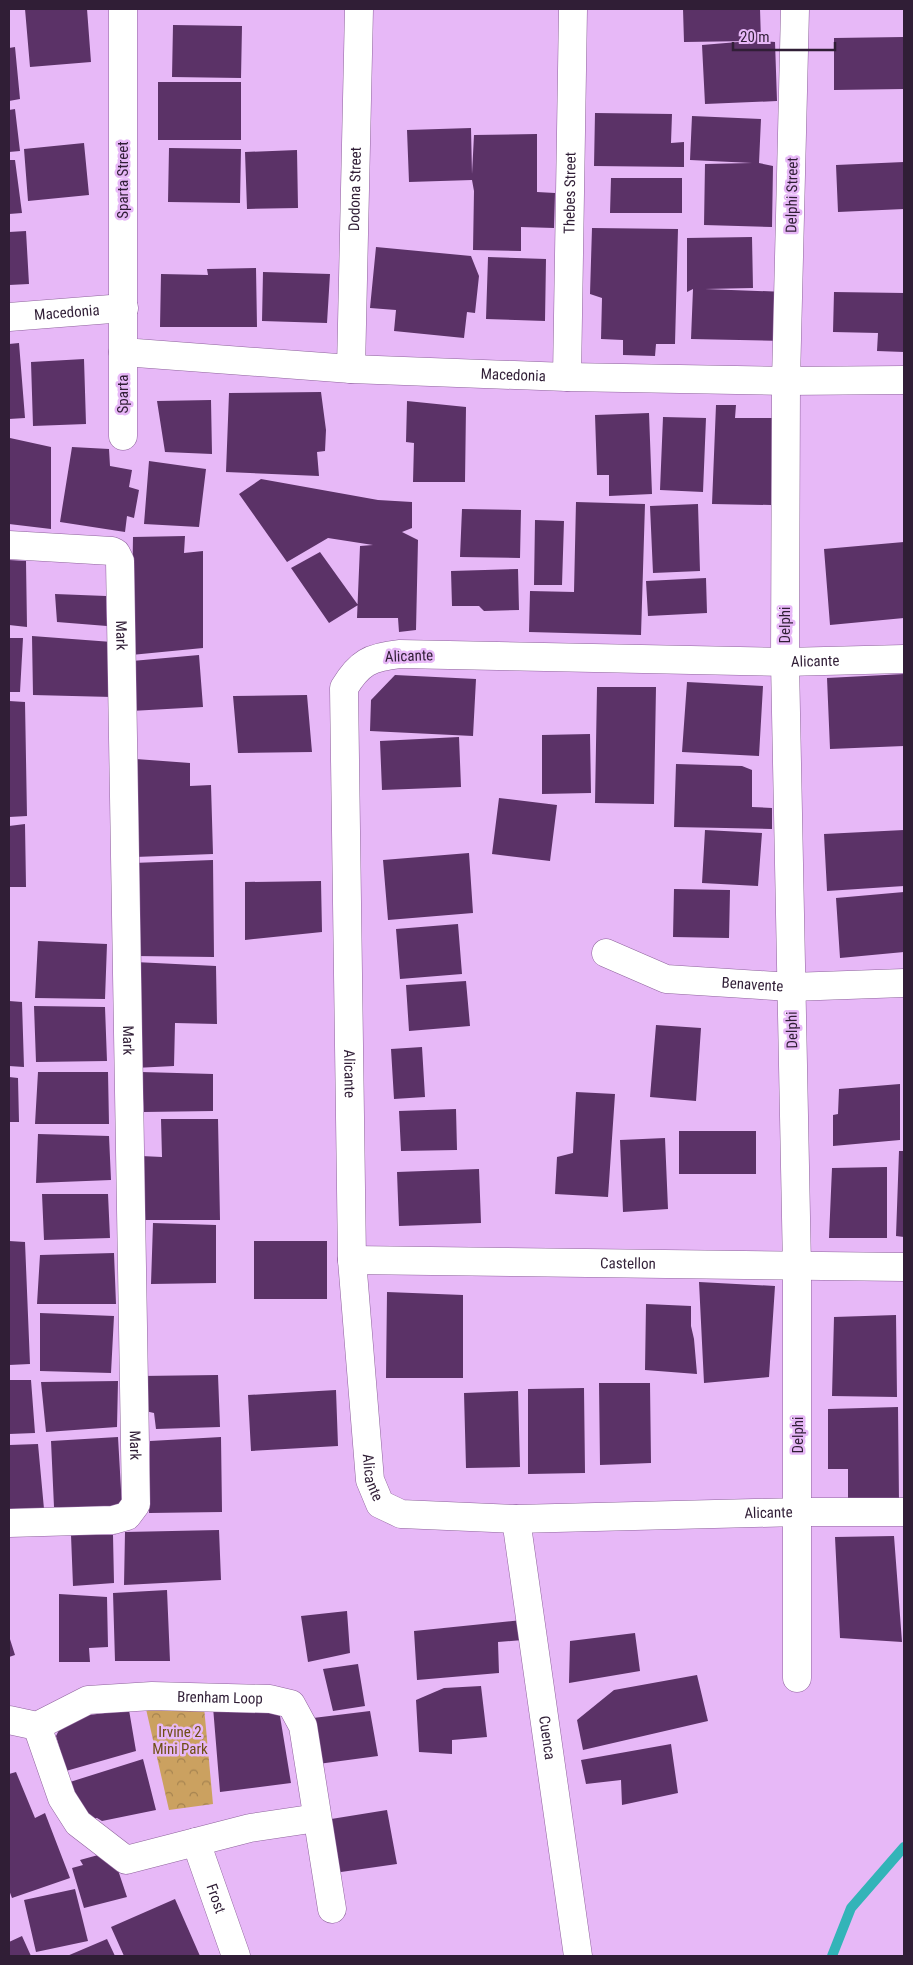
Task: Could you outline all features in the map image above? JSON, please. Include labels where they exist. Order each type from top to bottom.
[{"type":"street","name":"Sparta Street","points":[[123,9],[123,352]]},
{"type":"street","name":"Dodona Street","points":[[351,369],[359,9]]},
{"type":"street","name":"Thebes Street","points":[[567,377],[573,9]]},
{"type":"street","name":"Delphi Street","points":[[786,381],[795,9]]},
{"type":"street","name":"Macedonia","points":[[9,317],[124,308]]},
{"type":"street","name":"Macedonia","points":[[123,352],[351,369],[567,377],[786,381],[904,380]]},
{"type":"street","name":"Sparta","points":[[123,352],[124,436]]},
{"type":"street","name":"Delphi","points":[[786,381],[785,662],[797,1267],[797,1678]]},
{"type":"street","name":"Mark","points":[[9,544],[112,551],[116,553],[120,561],[136,1504],[127,1516],[113,1520],[9,1523]]},
{"type":"street","name":"Alicante","points":[[904,659],[785,662],[400,654],[380,656],[368,661],[353,673],[344,688],[352,1260],[370,1480],[380,1504],[401,1514],[516,1519],[798,1512],[904,1512]]},
{"type":"street","name":"Benavente","points":[[606,953],[666,979],[791,987],[904,983]]},
{"type":"street","name":"Castellon","points":[[352,1260],[904,1267]]},
{"type":"street","name":"Cuenca","points":[[516,1519],[578,1956]]},
{"type":"street","name":"Brenham Loop","points":[[37,1726],[88,1700],[152,1696],[270,1699],[291,1704],[302,1726],[332,1909]]},
{"type":"street","points":[[9,1720],[37,1726],[62,1798],[78,1823],[126,1860],[250,1828],[317,1818]]},
{"type":"street","name":"Frost","points":[[196,1842],[236,1956]]},
{"type":"green space","name":"Irvine 2 Mini Park","points":[[204,1707],[213,1804],[169,1810],[146,1709]]},
{"type":"building","points":[[25,9],[87,9],[91,62],[30,67]]},
{"type":"building","points":[[683,9],[760,9],[761,41],[775,42],[777,101],[705,104],[702,45],[750,41],[684,42]]},
{"type":"building","points":[[173,25],[242,26],[241,78],[172,77]]},
{"type":"building","points":[[904,37],[904,89],[834,90],[834,38]]},
{"type":"building","points":[[15,47],[20,99],[9,101],[9,48]]},
{"type":"building","points":[[158,82],[241,82],[241,140],[158,140]]},
{"type":"building","points":[[15,109],[20,151],[9,152],[9,110]]},
{"type":"building","points":[[595,113],[672,114],[671,143],[684,142],[684,167],[594,166]]},
{"type":"building","points":[[692,116],[761,119],[759,163],[773,166],[772,227],[704,225],[705,164],[752,163],[690,160]]},
{"type":"building","points":[[471,128],[472,174],[474,135],[537,134],[537,192],[555,193],[554,228],[521,227],[521,251],[473,250],[474,191],[472,180],[409,182],[407,130]]},
{"type":"building","points":[[84,143],[89,195],[28,201],[24,149]]},
{"type":"building","points":[[169,148],[241,149],[240,203],[168,202]]},
{"type":"building","points":[[297,150],[298,208],[247,209],[245,152]]},
{"type":"building","points":[[9,160],[15,160],[22,213],[9,214]]},
{"type":"building","points":[[904,162],[904,209],[838,212],[836,165]]},
{"type":"building","points":[[611,178],[682,178],[682,213],[610,213]]},
{"type":"building","points":[[592,228],[678,229],[675,344],[656,344],[655,356],[623,355],[623,340],[601,339],[602,298],[590,294]]},
{"type":"building","points":[[26,231],[29,284],[9,285],[9,232]]},
{"type":"building","points":[[752,237],[753,288],[705,289],[786,292],[785,341],[691,339],[693,289],[687,292],[687,238]]},
{"type":"building","points":[[376,247],[471,256],[479,276],[475,313],[467,312],[464,338],[394,331],[396,310],[370,308]]},
{"type":"building","points":[[488,257],[546,259],[545,321],[486,319]]},
{"type":"building","points":[[256,268],[257,327],[160,327],[161,274],[208,275],[207,269]]},
{"type":"building","points":[[263,272],[330,274],[327,323],[262,321]]},
{"type":"building","points":[[834,292],[904,293],[904,352],[877,351],[878,333],[833,332]]},
{"type":"building","points":[[19,343],[25,418],[9,419],[9,344]]},
{"type":"building","points":[[84,359],[86,424],[33,426],[31,362]]},
{"type":"building","points":[[321,392],[326,430],[325,451],[317,452],[319,476],[226,472],[229,393]]},
{"type":"building","points":[[211,400],[212,454],[165,452],[157,401]]},
{"type":"building","points":[[407,401],[466,407],[465,482],[413,482],[414,443],[406,442]]},
{"type":"building","points":[[716,405],[736,405],[735,418],[774,418],[771,505],[712,504]]},
{"type":"building","points":[[649,413],[652,494],[609,496],[609,475],[597,475],[595,415]]},
{"type":"building","points":[[663,417],[706,418],[703,492],[660,490]]},
{"type":"building","points":[[10,438],[51,447],[51,529],[9,524]]},
{"type":"building","points":[[72,447],[109,449],[110,466],[132,470],[129,487],[139,490],[134,518],[127,516],[125,532],[60,522]]},
{"type":"building","points":[[149,461],[206,469],[199,527],[144,524]]},
{"type":"building","points":[[261,479],[378,500],[412,502],[412,528],[402,532],[418,540],[416,630],[399,632],[398,618],[357,618],[360,546],[373,545],[328,538],[287,562],[239,494]]},
{"type":"building","points":[[576,502],[645,504],[641,635],[529,632],[530,591],[574,592]]},
{"type":"building","points":[[698,504],[700,571],[653,573],[650,506]]},
{"type":"building","points":[[462,509],[521,510],[520,558],[460,557]]},
{"type":"building","points":[[535,520],[564,521],[562,585],[534,585]]},
{"type":"building","points":[[185,536],[184,553],[203,551],[203,648],[131,655],[133,537]]},
{"type":"building","points":[[904,542],[904,618],[830,625],[824,549]]},
{"type":"building","points":[[320,552],[358,605],[329,623],[291,568]]},
{"type":"building","points":[[9,560],[26,561],[27,627],[9,625]]},
{"type":"building","points":[[518,569],[519,610],[484,611],[479,606],[452,606],[451,571]]},
{"type":"building","points":[[706,578],[707,613],[648,616],[646,581]]},
{"type":"building","points":[[55,594],[106,596],[107,626],[57,622]]},
{"type":"building","points":[[32,636],[112,642],[112,697],[33,695]]},
{"type":"building","points":[[9,638],[23,638],[20,692],[9,692]]},
{"type":"building","points":[[199,655],[203,707],[131,711],[132,661]]},
{"type":"building","points":[[904,674],[904,746],[830,749],[827,678]]},
{"type":"building","points":[[395,675],[476,679],[473,736],[370,731],[371,700]]},
{"type":"building","points":[[687,682],[763,686],[759,756],[682,752]]},
{"type":"building","points":[[597,687],[656,687],[654,804],[595,803]]},
{"type":"building","points":[[307,695],[312,752],[238,753],[233,696]]},
{"type":"building","points":[[9,701],[25,702],[27,816],[9,817]]},
{"type":"building","points":[[590,734],[591,793],[542,794],[542,735]]},
{"type":"building","points":[[459,737],[461,787],[382,790],[380,741]]},
{"type":"building","points":[[136,759],[190,763],[190,786],[211,785],[213,854],[135,857]]},
{"type":"building","points":[[676,764],[742,766],[752,770],[752,807],[772,808],[772,829],[674,827]]},
{"type":"building","points":[[499,798],[557,805],[550,861],[492,854]]},
{"type":"building","points":[[25,824],[26,887],[9,887],[9,826]]},
{"type":"building","points":[[705,830],[762,833],[758,886],[702,883]]},
{"type":"building","points":[[904,830],[904,886],[827,891],[824,834]]},
{"type":"building","points":[[469,853],[473,913],[388,920],[383,860]]},
{"type":"building","points":[[213,860],[214,957],[135,956],[133,863]]},
{"type":"building","points":[[321,881],[322,932],[245,940],[245,882]]},
{"type":"building","points":[[674,889],[730,890],[729,938],[673,937]]},
{"type":"building","points":[[904,892],[904,952],[840,958],[836,898]]},
{"type":"building","points":[[458,924],[462,974],[400,979],[396,929]]},
{"type":"building","points":[[38,941],[107,944],[105,999],[35,998]]},
{"type":"building","points":[[135,962],[216,966],[217,1024],[175,1023],[174,1066],[135,1068]]},
{"type":"building","points":[[466,981],[470,1026],[409,1031],[406,985]]},
{"type":"building","points":[[9,1001],[22,1002],[24,1067],[9,1066]]},
{"type":"building","points":[[34,1006],[105,1007],[107,1061],[36,1062]]},
{"type":"building","points":[[656,1025],[701,1028],[696,1101],[650,1097]]},
{"type":"building","points":[[422,1047],[425,1097],[394,1099],[391,1049]]},
{"type":"building","points":[[38,1072],[108,1072],[109,1124],[35,1124]]},
{"type":"building","points":[[141,1072],[213,1074],[213,1111],[144,1112]]},
{"type":"building","points":[[9,1077],[18,1078],[19,1122],[9,1122]]},
{"type":"building","points":[[900,1084],[900,1140],[833,1146],[833,1115],[838,1114],[839,1089]]},
{"type":"building","points":[[576,1092],[615,1094],[608,1197],[555,1194],[557,1157],[573,1153]]},
{"type":"building","points":[[456,1109],[457,1150],[401,1151],[399,1111]]},
{"type":"building","points":[[161,1119],[218,1119],[220,1220],[145,1220],[141,1156],[162,1157]]},
{"type":"building","points":[[679,1131],[756,1131],[756,1174],[679,1174]]},
{"type":"building","points":[[38,1134],[109,1136],[111,1180],[36,1183]]},
{"type":"building","points":[[665,1138],[668,1209],[623,1212],[620,1140]]},
{"type":"building","points":[[899,1151],[904,1151],[904,1237],[896,1236]]},
{"type":"building","points":[[887,1167],[887,1238],[829,1238],[832,1168]]},
{"type":"building","points":[[479,1169],[481,1223],[399,1226],[397,1172]]},
{"type":"building","points":[[42,1194],[108,1194],[110,1238],[44,1240]]},
{"type":"building","points":[[153,1223],[216,1225],[216,1283],[151,1284]]},
{"type":"building","points":[[9,1241],[25,1242],[30,1364],[9,1365]]},
{"type":"building","points":[[254,1241],[327,1241],[327,1299],[254,1299]]},
{"type":"building","points":[[114,1253],[116,1304],[37,1304],[40,1255]]},
{"type":"building","points":[[699,1282],[775,1286],[769,1377],[704,1383]]},
{"type":"building","points":[[387,1292],[463,1295],[463,1378],[386,1378]]},
{"type":"building","points":[[646,1304],[691,1306],[691,1326],[697,1374],[645,1370]]},
{"type":"building","points":[[40,1313],[114,1316],[111,1373],[40,1371]]},
{"type":"building","points":[[896,1315],[897,1397],[832,1396],[834,1317]]},
{"type":"building","points":[[218,1375],[220,1427],[156,1429],[154,1413],[141,1410],[141,1376]]},
{"type":"building","points":[[9,1380],[31,1380],[35,1433],[9,1434]]},
{"type":"building","points":[[118,1381],[117,1427],[46,1432],[41,1382]]},
{"type":"building","points":[[599,1383],[650,1383],[651,1463],[600,1465]]},
{"type":"building","points":[[584,1388],[585,1473],[528,1474],[528,1389]]},
{"type":"building","points":[[336,1390],[338,1446],[251,1451],[248,1395]]},
{"type":"building","points":[[518,1391],[520,1467],[466,1468],[464,1393]]},
{"type":"building","points":[[898,1407],[899,1502],[848,1503],[848,1469],[828,1469],[828,1409]]},
{"type":"building","points":[[118,1437],[122,1507],[54,1507],[51,1441]]},
{"type":"building","points":[[221,1437],[222,1512],[149,1513],[150,1441]]},
{"type":"building","points":[[38,1444],[44,1509],[9,1509],[9,1445]]},
{"type":"building","points":[[219,1530],[221,1580],[124,1585],[125,1532]]},
{"type":"building","points":[[71,1535],[113,1535],[114,1583],[73,1586]]},
{"type":"building","points":[[894,1536],[902,1642],[840,1638],[835,1537]]},
{"type":"building","points":[[167,1590],[170,1661],[115,1661],[113,1593]]},
{"type":"building","points":[[59,1594],[107,1597],[108,1647],[89,1648],[90,1662],[59,1662]]},
{"type":"building","points":[[347,1611],[350,1653],[308,1662],[301,1616]]},
{"type":"building","points":[[522,1620],[523,1640],[498,1642],[499,1673],[417,1680],[414,1631]]},
{"type":"building","points":[[635,1633],[640,1671],[569,1683],[570,1641]]},
{"type":"building","points":[[9,1636],[15,1655],[9,1657]]},
{"type":"building","points":[[358,1664],[365,1706],[333,1711],[323,1669]]},
{"type":"building","points":[[697,1675],[708,1721],[583,1750],[577,1720],[614,1690]]},
{"type":"building","points":[[481,1686],[487,1737],[452,1740],[452,1754],[419,1752],[416,1700],[444,1688]]},
{"type":"building","points":[[213,1707],[279,1710],[291,1783],[220,1792]]},
{"type":"building","points":[[129,1710],[136,1751],[66,1771],[56,1736],[65,1718]]},
{"type":"building","points":[[370,1711],[378,1756],[318,1764],[305,1719]]},
{"type":"building","points":[[671,1744],[678,1793],[622,1805],[621,1780],[586,1784],[581,1760]]},
{"type":"building","points":[[143,1759],[156,1810],[102,1821],[97,1818],[88,1819],[70,1782]]},
{"type":"building","points":[[16,1772],[35,1818],[45,1813],[70,1878],[12,1898],[9,1890],[9,1774]]},
{"type":"building","points":[[387,1810],[397,1864],[334,1873],[325,1820]]},
{"type":"building","points":[[109,1852],[115,1861],[127,1897],[84,1908],[72,1868],[83,1865],[80,1860]]},
{"type":"building","points":[[75,1889],[88,1941],[36,1952],[24,1900]]},
{"type":"building","points":[[175,1899],[200,1956],[124,1956],[111,1927]]},
{"type":"building","points":[[22,1936],[31,1956],[9,1956],[9,1942]]},
{"type":"building","points":[[107,1939],[115,1956],[67,1956]]},
{"type":"waterway","points":[[832,1956],[851,1908],[904,1847]]}]
